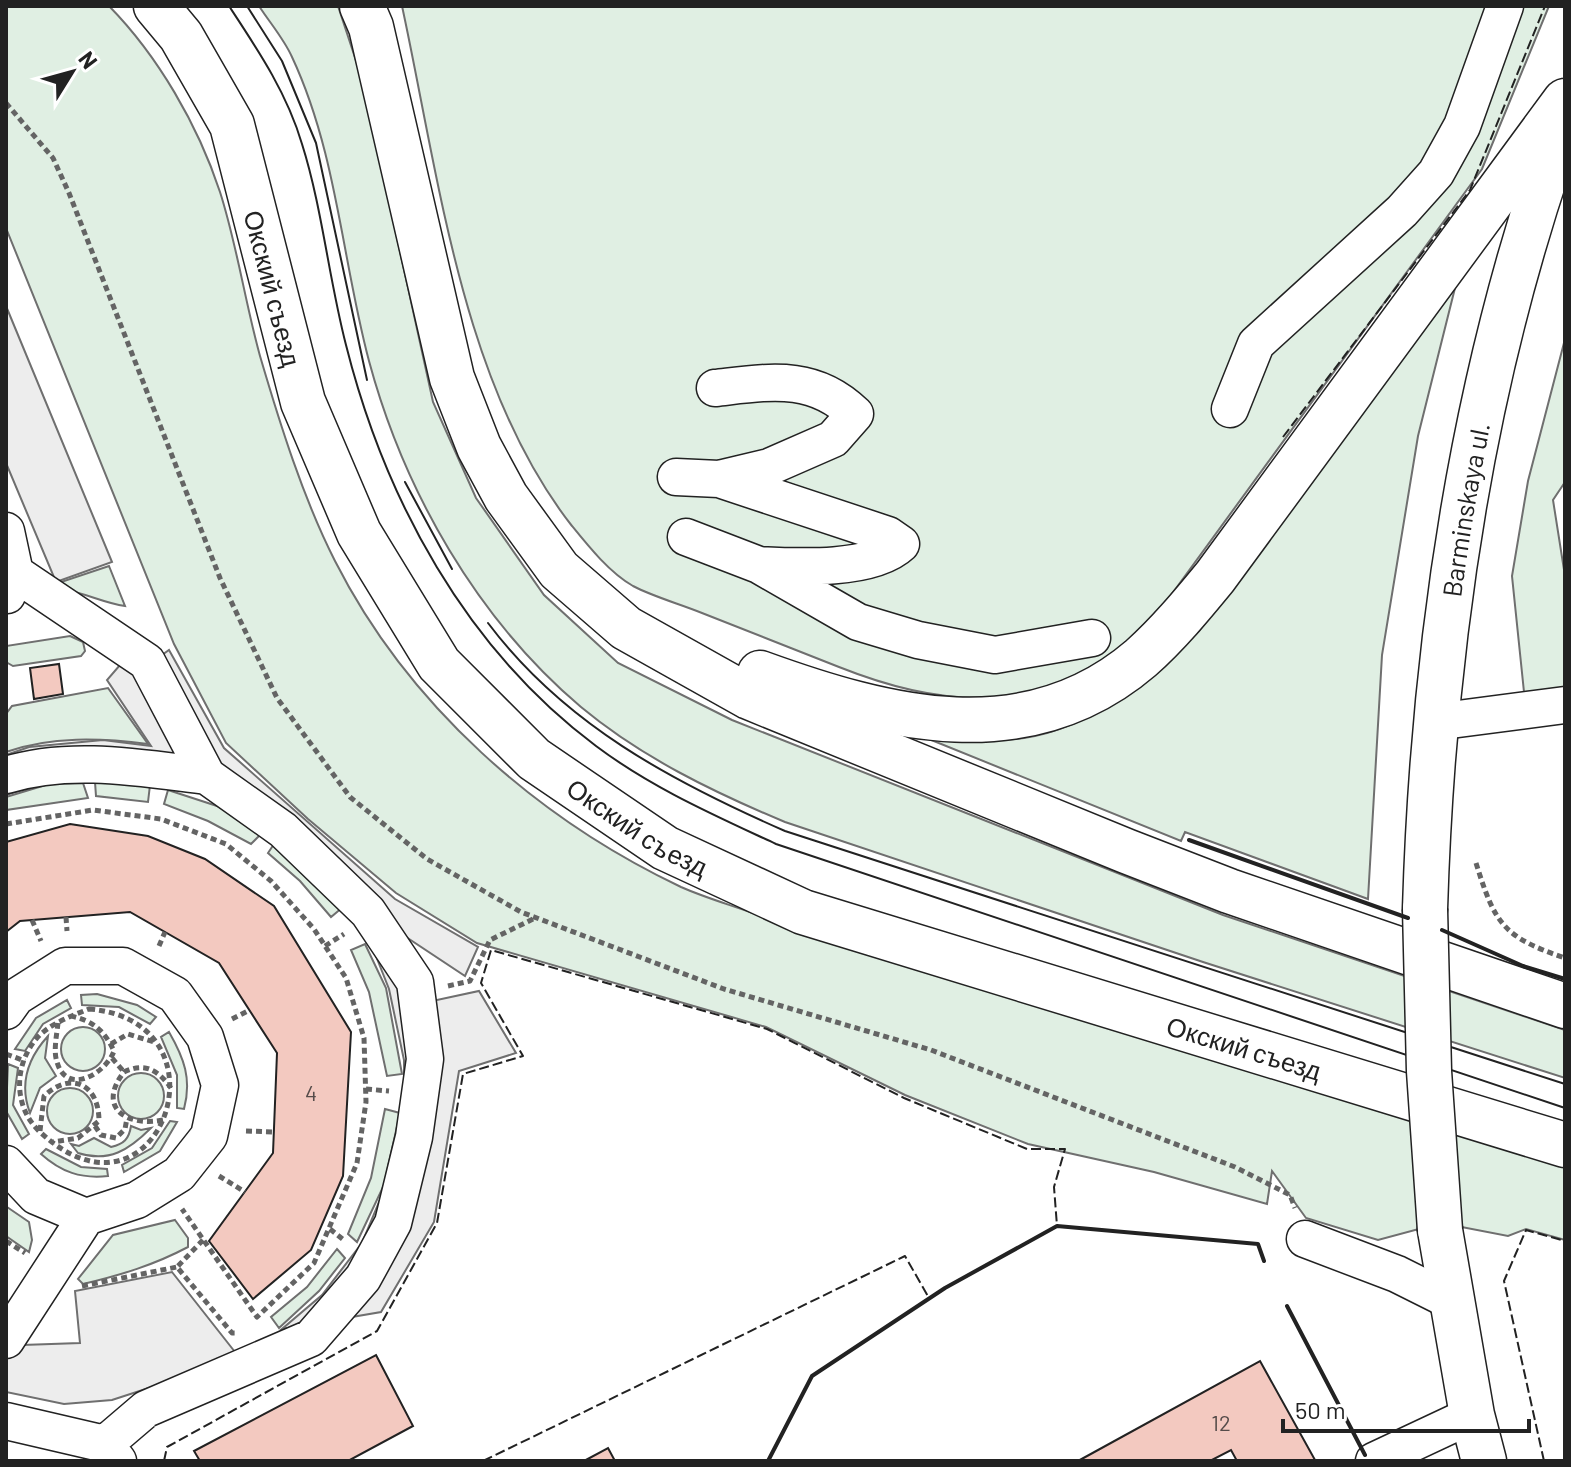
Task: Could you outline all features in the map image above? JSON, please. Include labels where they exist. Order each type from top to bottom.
[{"type":"main road","name":"Окский съезд","points":[[156,6],[181,36],[232,125],[303,402],[359,533],[439,664],[534,759],[665,848],[803,912],[1565,1145]]},
{"type":"main road","points":[[362,6],[371,27],[452,378],[479,447],[506,497],[559,570],[586,595],[626,628],[662,651],[749,697],[1229,891],[1565,1006]]},
{"type":"main road","points":[[586,595],[671,640],[764,675],[907,717],[960,721],[1020,718],[1081,696],[1140,658],[1215,577],[1565,101]]},
{"type":"main road","name":"Barminskaya ul.","points":[[1484,1461],[1472,1415],[1440,1230],[1429,1071],[1425,909],[1429,780],[1444,635],[1499,328],[1532,211],[1565,120]]},
{"type":"street","points":[[1230,409],[1256,344],[1402,211],[1436,173],[1462,126],[1505,6]]},
{"type":"street","points":[[715,388],[780,381],[835,393],[855,414],[833,439],[769,467],[719,479]]},
{"type":"street","points":[[676,477],[719,479],[888,535],[901,544],[888,556],[809,567],[759,565]]},
{"type":"street","points":[[6,531],[11,585],[147,662],[207,776],[283,830],[368,912],[415,982],[425,1059],[414,1137],[393,1223],[363,1278],[311,1338],[146,1409],[111,1453],[6,1421]]},
{"type":"street","points":[[686,537],[759,565],[858,622],[918,640],[995,655],[1092,638]]},
{"type":"street","points":[[1435,722],[1565,705]]},
{"type":"street","points":[[6,775],[38,765],[125,765],[207,776]]},
{"type":"street","points":[[6,1011],[16,997],[65,966],[123,966],[175,995],[205,1037],[220,1085],[209,1136],[179,1174],[137,1200],[86,1217],[6,1340]]},
{"type":"street","points":[[6,1164],[36,1196],[86,1217]]},
{"type":"street","points":[[1305,1239],[1397,1274],[1451,1301]]},
{"type":"street","points":[[1374,1461],[1472,1415]]},
{"type":"path","points":[[1476,863],[1501,927],[1536,948],[1565,958]]},
{"type":"path","points":[[66,917],[67,931]]},
{"type":"path","points":[[417,994],[470,981],[490,940],[535,918]]},
{"type":"path","points":[[32,920],[42,943]]},
{"type":"path","points":[[158,947],[165,932]]},
{"type":"path","points":[[89,1009],[114,1011],[139,1023],[154,1042],[169,1068],[172,1088],[163,1120],[145,1147],[111,1163],[94,1164],[73,1157],[40,1132],[21,1104],[18,1081],[36,1039],[58,1023],[89,1009]]},
{"type":"path","points":[[224,1023],[250,1010]]},
{"type":"path","points":[[40,1132],[44,1096],[55,1086],[99,1073],[114,1051],[105,1032],[88,1020],[70,1016]]},
{"type":"path","points":[[51,1142],[78,1138],[95,1126],[99,1113],[99,1104],[93,1093],[57,1063],[58,1023]]},
{"type":"path","points":[[111,1044],[128,1034],[154,1042]]},
{"type":"path","points":[[6,1054],[25,1061]]},
{"type":"path","points":[[112,1058],[124,1072]]},
{"type":"path","points":[[163,1120],[146,1122],[127,1118],[116,1109],[112,1092],[124,1072],[133,1068],[151,1068],[172,1088]]},
{"type":"path","points":[[99,1113],[116,1109]]},
{"type":"path","points":[[95,1126],[101,1135],[116,1138],[125,1129],[127,1118]]},
{"type":"path","points":[[237,1131],[274,1132]]},
{"type":"path","points":[[1235,1167],[1290,1195],[1305,1239]]},
{"type":"path","points":[[219,1176],[245,1192]]},
{"type":"path","points":[[172,1212],[181,1207]]},
{"type":"path","points":[[75,1287],[177,1267],[203,1240]]},
{"type":"path","points":[[6,1241],[32,1258]]},
{"type":"path","points":[[177,1267],[232,1333],[243,1332]]},
{"type":"path","points":[[250,1324],[257,1317]]},
{"type":"green space","points":[[6,6],[109,6],[160,69],[188,117],[220,192],[276,408],[302,486],[335,561],[365,614],[399,663],[438,709],[481,752],[527,791],[627,859],[702,895],[766,918],[1565,1166],[1565,1240],[1526,1229],[1508,1236],[1441,1223],[1378,1240],[1306,1218],[1272,1171],[1267,1204],[1154,1172],[1028,1144],[905,1095],[766,1027],[477,943],[396,893],[308,819],[226,743],[174,644],[6,228]]},
{"type":"green space","points":[[259,6],[338,6],[363,82],[433,402],[476,498],[544,595],[618,663],[732,720],[1223,915],[1565,1030],[1565,1078],[1203,962],[785,822],[678,772],[628,742],[581,707],[543,672],[477,593],[449,550],[402,458],[369,361],[329,169],[307,93],[281,37]]},
{"type":"green space","points":[[402,6],[1549,6],[1482,169],[1166,602],[1124,644],[1084,671],[1050,686],[982,698],[911,690],[875,680],[650,594],[616,574],[585,542],[535,470],[504,410],[480,345],[443,209]]},
{"type":"green space","points":[[1455,288],[1418,436],[1382,655],[1368,899],[1185,832],[1181,841],[914,733],[997,740],[1024,738],[1074,723],[1141,683],[1199,631]]},
{"type":"green space","points":[[1565,339],[1565,482],[1553,500],[1565,576],[1565,690],[1524,692],[1512,576],[1528,481]]},
{"type":"green space","points":[[109,566],[125,606],[66,590],[61,582]]},
{"type":"green space","points":[[70,636],[83,642],[85,651],[81,656],[13,666],[6,662],[6,646]]},
{"type":"green space","points":[[108,688],[148,744],[112,740],[58,741],[6,752],[6,714],[12,706]]},
{"type":"green space","points":[[95,782],[150,785],[148,802],[96,796]]},
{"type":"green space","points":[[83,783],[88,798],[6,810],[6,797],[49,784]]},
{"type":"green space","points":[[168,790],[217,806],[263,832],[251,844],[208,821],[164,804]]},
{"type":"green space","points":[[276,841],[343,907],[331,917],[300,881],[268,853]]},
{"type":"green space","points":[[365,944],[386,988],[402,1074],[387,1076],[369,992],[351,950]]},
{"type":"green space","points":[[97,994],[137,1005],[156,1017],[150,1024],[119,1007],[82,1005],[81,995]]},
{"type":"green space","points":[[67,1000],[71,1008],[43,1024],[25,1051],[15,1049],[36,1018]]},
{"type":"green space","points":[[83,1027],[99,1033],[105,1049],[99,1065],[83,1071],[67,1065],[61,1049],[67,1033]]},
{"type":"green space","points":[[169,1032],[187,1078],[184,1109],[177,1108],[177,1075],[161,1037]]},
{"type":"green space","points":[[48,1036],[45,1058],[56,1076],[40,1088],[30,1113],[25,1092],[27,1072],[35,1053]]},
{"type":"green space","points":[[8,1064],[18,1068],[13,1105],[29,1134],[22,1139],[6,1111]]},
{"type":"green space","points":[[141,1073],[157,1080],[164,1096],[157,1112],[141,1119],[125,1112],[118,1096],[125,1080]]},
{"type":"green space","points":[[70,1088],[86,1095],[93,1111],[86,1127],[70,1134],[54,1127],[47,1111],[54,1095]]},
{"type":"green space","points":[[385,1109],[400,1113],[384,1185],[357,1242],[348,1234],[371,1178]]},
{"type":"green space","points":[[170,1121],[177,1122],[160,1151],[124,1172],[122,1165],[152,1148]]},
{"type":"green space","points":[[131,1126],[141,1130],[151,1128],[135,1143],[109,1155],[78,1153],[71,1144],[79,1146],[94,1138],[111,1147],[116,1146],[125,1140]]},
{"type":"green space","points":[[46,1149],[81,1167],[107,1169],[108,1176],[80,1175],[64,1170],[41,1154]]},
{"type":"green space","points":[[7,1207],[29,1222],[32,1240],[29,1252],[6,1236]]},
{"type":"green space","points":[[175,1220],[188,1238],[188,1247],[124,1273],[83,1284],[78,1279],[113,1235]]},
{"type":"green space","points":[[337,1249],[345,1258],[319,1291],[279,1328],[271,1317],[307,1287]]},
{"type":"shaded area","points":[[6,306],[112,562],[56,582],[6,463]]},
{"type":"shaded area","points":[[169,650],[224,748],[395,899],[478,947],[465,976],[388,925],[217,768],[155,660]]},
{"type":"shaded area","points":[[126,658],[193,770],[131,780],[49,782],[6,795],[6,755],[29,747],[103,740],[151,746],[107,680]]},
{"type":"shaded area","points":[[370,941],[414,1005],[479,991],[516,1053],[459,1071],[434,1222],[381,1312],[282,1329],[322,1295],[362,1243],[387,1183],[404,1102],[404,1060],[389,989]]},
{"type":"shaded area","points":[[172,1272],[235,1352],[158,1385],[112,1400],[64,1404],[6,1392],[6,1354],[22,1345],[80,1343],[75,1291]]},
{"type":"building","points":[[59,664],[63,694],[34,699],[30,668]]},
{"type":"building","points":[[70,824],[148,836],[205,859],[274,906],[351,1032],[343,1176],[311,1250],[253,1299],[209,1241],[273,1153],[277,1053],[219,963],[130,912],[20,921],[6,932],[6,842]]},
{"type":"building","points":[[376,1355],[413,1426],[348,1461],[200,1461],[194,1451]]},
{"type":"building","points":[[1260,1361],[1315,1460],[1237,1461],[1231,1450],[1210,1461],[1078,1461]]},
{"type":"building","points":[[608,1448],[615,1461],[584,1461]]},
{"type":"tram line","points":[[229,6],[271,72],[296,125],[315,193],[346,345],[383,459],[408,514],[437,567],[470,617],[508,664],[550,707],[596,746],[661,788],[776,844],[1565,1108]]},
{"type":"tram line","points":[[247,6],[282,61],[316,143],[367,380]]},
{"type":"tram line","points":[[405,482],[452,569]]},
{"type":"tram line","points":[[488,623],[550,691],[622,746],[701,792],[785,831],[1565,1084]]},
{"type":"fence","points":[[1283,437],[1470,190],[1545,6]]},
{"type":"fence","points":[[164,1461],[167,1447],[377,1331],[437,1223],[463,1074],[523,1056],[481,983],[491,950],[767,1029],[904,1098],[1027,1149],[1065,1149],[1054,1187],[1057,1226]]},
{"type":"fence","points":[[1544,1461],[1504,1281],[1526,1230],[1565,1241]]},
{"type":"fence","points":[[483,1461],[905,1256],[929,1298]]},
{"type":"wall","points":[[1189,840],[1408,918]]},
{"type":"wall","points":[[1442,930],[1523,966],[1565,979]]},
{"type":"wall","points":[[768,1461],[812,1376],[945,1288],[1057,1226],[1258,1244],[1264,1261]]},
{"type":"wall","points":[[1287,1306],[1365,1455]]}]
